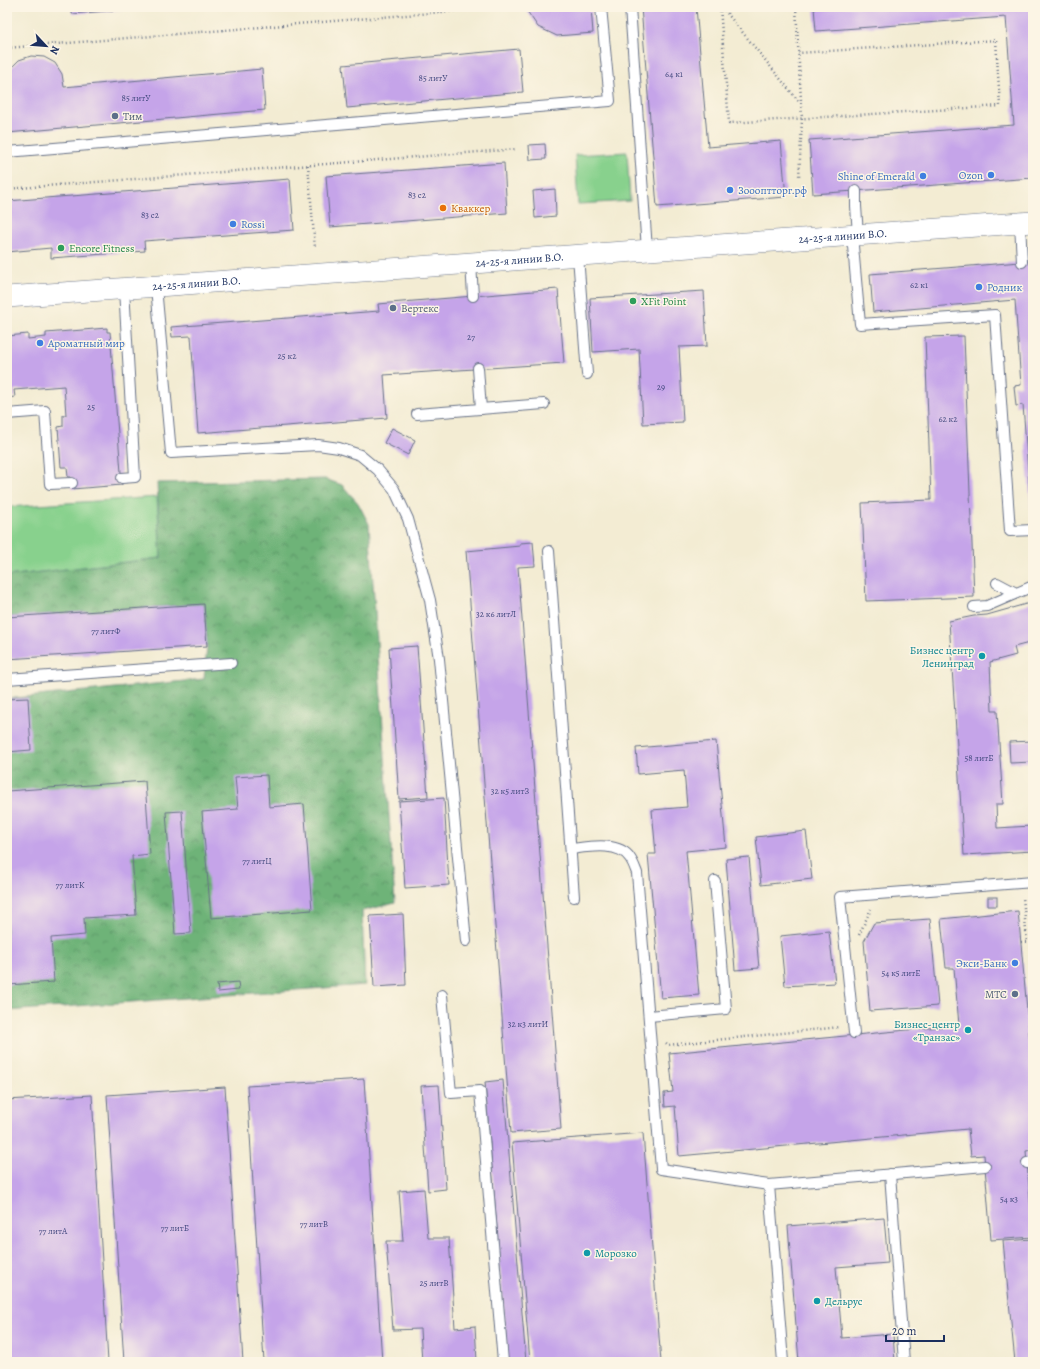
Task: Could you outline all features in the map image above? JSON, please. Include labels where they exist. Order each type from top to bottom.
[{"type":"street","name":"24-25-я линии В.О.","points":[[7,297],[1026,222]]},
{"type":"lane","points":[[7,152],[610,101],[602,7]]},
{"type":"lane","points":[[630,7],[647,250]]},
{"type":"lane","points":[[856,191],[855,235],[860,324],[995,316],[1010,531],[1033,530]]},
{"type":"lane","points":[[1022,262],[1026,222]]},
{"type":"lane","points":[[578,256],[587,374]]},
{"type":"lane","points":[[471,263],[473,296]]},
{"type":"lane","points":[[156,286],[171,453],[318,445],[339,448],[360,455],[378,470],[394,489],[408,519],[430,600],[439,659],[466,941]]},
{"type":"lane","points":[[122,478],[135,478],[124,289]]},
{"type":"lane","points":[[478,368],[481,409]]},
{"type":"lane","points":[[417,414],[544,404]]},
{"type":"lane","points":[[7,414],[45,411],[50,484],[72,483]]},
{"type":"lane","points":[[549,551],[574,897]]},
{"type":"lane","points":[[997,583],[1016,594]]},
{"type":"lane","points":[[974,607],[987,606],[1033,586]]},
{"type":"lane","points":[[7,679],[231,663]]},
{"type":"lane","points":[[571,849],[600,846],[617,848],[630,857],[637,872],[661,1169],[769,1184],[985,1166]]},
{"type":"lane","points":[[649,1016],[726,1009],[715,880]]},
{"type":"lane","points":[[854,1029],[840,897],[1033,882]]},
{"type":"lane","points":[[442,995],[451,1093],[480,1091],[503,1362]]},
{"type":"lane","points":[[890,1174],[904,1362]]},
{"type":"lane","points":[[769,1184],[783,1362]]},
{"type":"path","points":[[7,48],[503,7]]},
{"type":"path","points":[[721,7],[801,104]]},
{"type":"path","points":[[721,7],[729,123],[1000,106],[996,40],[798,53]]},
{"type":"path","points":[[796,7],[802,119],[799,178]]},
{"type":"path","points":[[7,189],[308,164],[517,149]]},
{"type":"path","points":[[308,164],[315,248]]},
{"type":"path","points":[[1020,942],[1027,942],[1022,893]]},
{"type":"path","points":[[856,942],[872,907]]},
{"type":"path","points":[[662,1041],[668,1045],[854,1029]]},
{"type":"green space","points":[[627,152],[630,201],[578,204],[575,155]]},
{"type":"green space","points":[[325,479],[342,485],[358,503],[369,524],[395,903],[362,911],[365,985],[7,1011],[7,699],[204,679],[207,646],[204,604],[7,617],[7,576],[161,558],[157,483]]},
{"type":"green space","points":[[157,497],[161,558],[7,576],[7,507]]},
{"type":"building","points":[[72,7],[142,7],[142,8],[72,14]]},
{"type":"building","points":[[527,7],[591,7],[593,33],[557,36],[538,27],[527,11]]},
{"type":"building","points":[[641,7],[696,7],[708,147],[781,141],[786,197],[657,207]]},
{"type":"building","points":[[814,7],[1033,7],[1033,178],[813,194],[809,140],[1014,125],[1006,17],[816,31]]},
{"type":"building","points":[[519,49],[523,92],[347,108],[343,65]]},
{"type":"building","points":[[31,56],[44,57],[55,63],[62,74],[64,87],[262,69],[265,110],[7,133],[7,75],[10,69],[19,60]]},
{"type":"building","points":[[545,144],[546,159],[530,160],[529,145]]},
{"type":"building","points":[[504,163],[507,213],[330,227],[326,176]]},
{"type":"building","points":[[290,179],[294,230],[144,241],[145,251],[51,258],[51,248],[7,252],[7,201]]},
{"type":"building","points":[[555,189],[556,216],[535,218],[533,191]]},
{"type":"building","points":[[1033,261],[1033,510],[1031,511],[1023,405],[1016,406],[1014,386],[1021,385],[1015,300],[873,312],[870,274]]},
{"type":"building","points":[[558,289],[564,363],[384,375],[387,418],[198,433],[191,336],[172,337],[171,327],[379,311],[378,304]]},
{"type":"building","points":[[704,291],[707,346],[679,347],[683,422],[643,424],[639,349],[593,352],[590,298]]},
{"type":"building","points":[[107,328],[107,332],[110,332],[122,485],[72,489],[71,477],[68,477],[67,467],[61,467],[58,427],[63,426],[63,415],[66,415],[64,386],[14,390],[15,397],[7,398],[7,336],[28,334],[28,339],[46,337],[46,333]]},
{"type":"building","points":[[964,336],[974,597],[866,601],[862,503],[931,500],[925,337]]},
{"type":"building","points":[[392,428],[415,440],[408,455],[384,443]]},
{"type":"building","points":[[533,542],[535,566],[518,567],[561,1129],[511,1133],[466,551],[520,546],[520,543]]},
{"type":"building","points":[[1033,602],[1033,642],[1014,647],[1016,655],[990,662],[992,711],[997,711],[1003,804],[996,804],[997,828],[1031,826],[1033,851],[964,855],[949,621],[987,615]]},
{"type":"building","points":[[204,604],[207,646],[7,659],[7,617]]},
{"type":"building","points":[[417,646],[428,797],[399,799],[389,648]]},
{"type":"building","points":[[28,698],[31,750],[7,752],[7,699]]},
{"type":"building","points":[[716,741],[726,847],[686,851],[699,995],[661,998],[648,854],[656,854],[652,810],[687,807],[684,770],[638,774],[636,748]]},
{"type":"building","points":[[1033,741],[1033,762],[1010,763],[1009,742]]},
{"type":"building","points":[[267,775],[269,807],[304,804],[312,910],[211,918],[202,812],[238,809],[235,777]]},
{"type":"building","points":[[145,781],[150,854],[132,856],[136,915],[84,918],[85,935],[51,938],[54,982],[7,985],[7,791]]},
{"type":"building","points":[[444,798],[449,885],[405,888],[399,801]]},
{"type":"building","points":[[182,811],[191,933],[175,934],[166,812]]},
{"type":"building","points":[[806,831],[812,879],[761,885],[756,837]]},
{"type":"building","points":[[749,857],[759,968],[735,970],[726,859]]},
{"type":"building","points":[[988,897],[997,897],[997,906],[988,906]]},
{"type":"building","name":"Бизнес-центр «Транзас»","points":[[1018,911],[1033,1076],[1033,1150],[1026,1151],[1033,1237],[991,1240],[984,1155],[971,1156],[968,1129],[679,1156],[675,1106],[665,1107],[664,1093],[673,1092],[669,1053],[959,1025],[954,968],[946,968],[941,919]]},
{"type":"building","points":[[403,914],[406,985],[374,987],[370,916]]},
{"type":"building","points":[[930,919],[938,1006],[870,1011],[864,941],[874,923]]},
{"type":"building","points":[[829,931],[835,983],[785,986],[780,936]]},
{"type":"building","points":[[238,982],[239,990],[218,992],[217,984]]},
{"type":"building","points":[[364,1079],[382,1362],[264,1362],[247,1086]]},
{"type":"building","points":[[503,1080],[526,1362],[508,1362],[485,1082]]},
{"type":"building","points":[[439,1085],[446,1189],[428,1191],[421,1086]]},
{"type":"building","points":[[225,1087],[243,1362],[124,1362],[107,1095]]},
{"type":"building","points":[[92,1095],[108,1362],[7,1362],[7,1100]]},
{"type":"building","name":"Морозко","points":[[643,1133],[661,1362],[530,1362],[512,1143]]},
{"type":"building","points":[[424,1189],[428,1238],[449,1238],[455,1328],[475,1326],[477,1362],[422,1362],[420,1329],[393,1330],[386,1241],[403,1241],[399,1191]]},
{"type":"building","name":"Дельрус","points":[[884,1218],[888,1263],[836,1267],[842,1338],[893,1334],[895,1362],[799,1362],[788,1226]]},
{"type":"building","points":[[1033,1239],[1033,1362],[1015,1362],[1003,1241]]},
{"type":"place","name":"Тим","points":[[115,116]]},
{"type":"place","name":"Ozon","points":[[991,175]]},
{"type":"place","name":"Shine of Emerald","points":[[923,176]]},
{"type":"place","name":"Зоооптторг.рф","points":[[730,190]]},
{"type":"place","name":"Кваккер","points":[[443,208]]},
{"type":"place","name":"Rossi","points":[[233,224]]},
{"type":"place","name":"Encore Fitness","points":[[61,248]]},
{"type":"place","name":"Родник","points":[[979,287]]},
{"type":"place","name":"XFit Point","points":[[633,301]]},
{"type":"place","name":"Вертекс","points":[[393,308]]},
{"type":"place","name":"Ароматный мир","points":[[40,343]]},
{"type":"place","name":"Бизнес центр Ленинград","points":[[982,656]]},
{"type":"place","name":"Экси-Банк","points":[[1015,963]]},
{"type":"place","name":"МТС","points":[[1015,994]]},
{"type":"place","name":"Бизнес-центр «Транзас»","points":[[968,1030]]},
{"type":"place","name":"Морозко","points":[[587,1253]]},
{"type":"place","name":"Дельрус","points":[[817,1301]]}]
